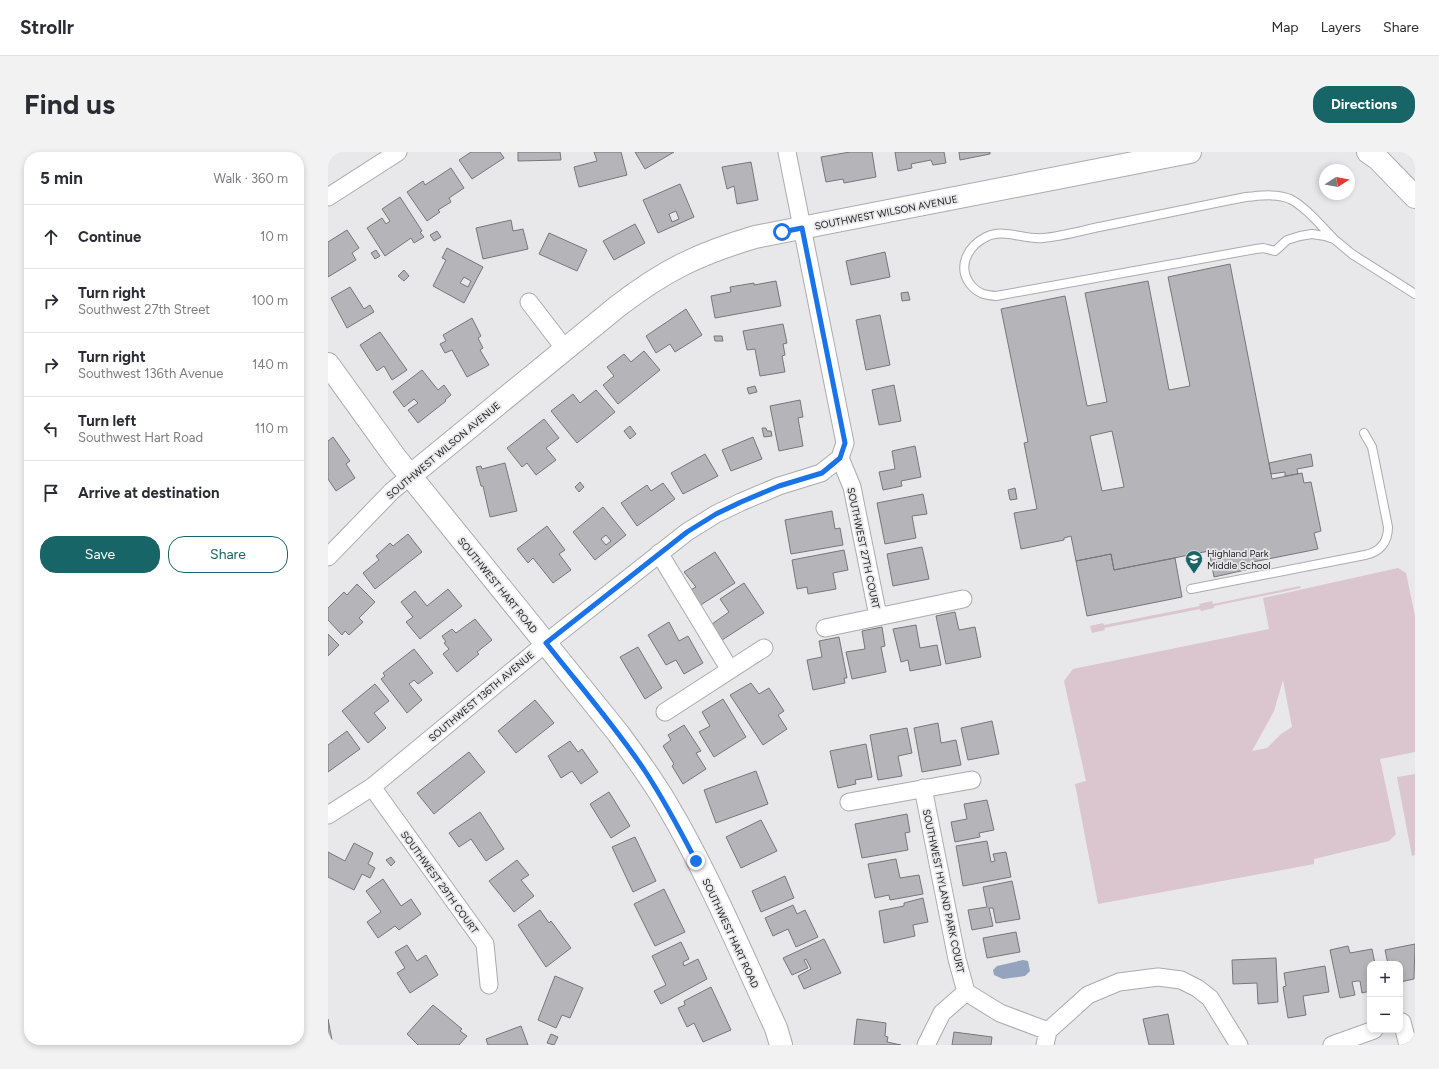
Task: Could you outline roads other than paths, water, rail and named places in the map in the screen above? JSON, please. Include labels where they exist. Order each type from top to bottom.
[{"type":"street","points":[[328,197],[398,152]]},
{"type":"street","points":[[786,152],[845,443],[840,458]]},
{"type":"street","name":"SOUTHWEST WILSON AVENUE","points":[[328,557],[392,491],[564,349],[641,289],[675,267],[702,254],[755,237],[1190,152]]},
{"type":"street","points":[[1368,152],[1378,159],[1415,197]]},
{"type":"street","points":[[529,302],[564,349]]},
{"type":"street","name":"SOUTHWEST HART ROAD","points":[[328,364],[357,407],[410,476],[618,733],[666,804],[718,903],[776,1028],[781,1045]]},
{"type":"street","name":"SOUTHWEST 136TH AVENUE","points":[[328,815],[372,787],[546,643],[687,532],[716,514],[779,486],[822,473],[840,458]]},
{"type":"street","name":"SOUTHWEST 27TH COURT","points":[[840,458],[852,487],[878,616]]},
{"type":"street","points":[[659,553],[730,670]]},
{"type":"street","name":"SOUTHWEST 27TH COURT","points":[[825,628],[963,599]]},
{"type":"street","points":[[665,712],[764,648]]},
{"type":"street","points":[[848,802],[972,780]]},
{"type":"street","name":"SOUTHWEST 29TH COURT","points":[[372,787],[485,944],[489,985]]},
{"type":"street","name":"SOUTHWEST HYLAND PARK COURT","points":[[923,788],[957,959],[966,992]]},
{"type":"street","points":[[926,1045],[942,1013],[966,992],[1000,1013],[1047,1038],[1088,995],[1119,982],[1143,978],[1170,977],[1197,988],[1210,998],[1239,1045]]},
{"type":"street","points":[[1406,1021],[1408,1045]]},
{"type":"street","points":[[1332,1045],[1367,1032]]},
{"type":"lane","points":[[1334,239],[1312,234],[1300,236],[1287,240],[1274,251],[1263,248],[1256,249],[996,296],[984,295],[975,291],[969,282],[964,265],[967,254],[976,243],[991,235],[1042,238],[1246,197],[1269,195],[1289,198],[1305,210],[1334,239],[1352,254],[1415,294]]},
{"type":"lane","points":[[1191,589],[1365,555],[1379,550],[1386,538],[1388,527],[1372,447],[1364,432]]},
{"type":"water","points":[[1023,960],[1028,961],[1030,971],[1025,976],[1003,979],[994,975],[993,970],[997,966]]},
{"type":"place","name":"Highland Park Middle School","points":[[1194,574]]}]
